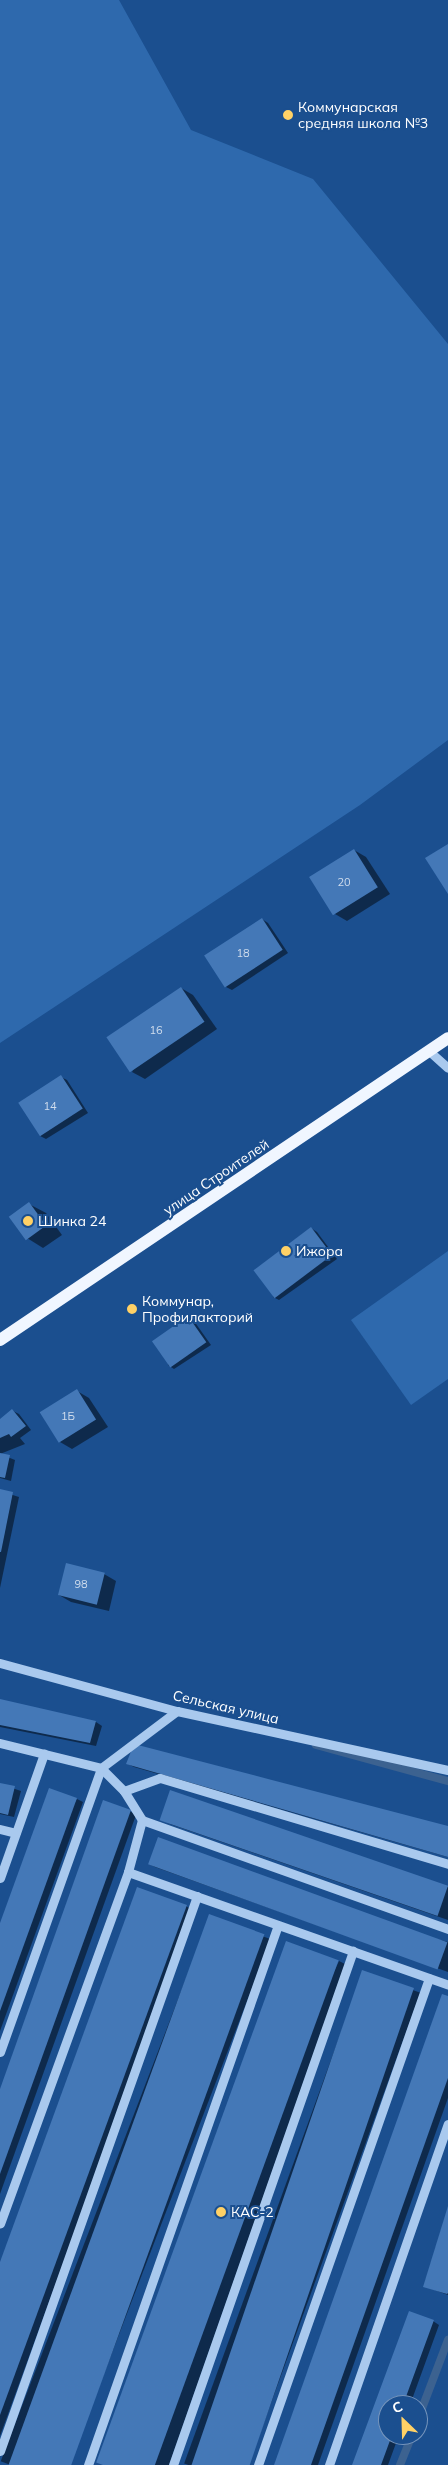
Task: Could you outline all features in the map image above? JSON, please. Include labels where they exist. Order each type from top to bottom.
[{"type":"main road","name":"улица Строителей","points":[[0,1340],[448,1038]]},
{"type":"street","points":[[428,1051],[448,1068]]},
{"type":"street","name":"Сельская улица","points":[[0,1663],[178,1711],[448,1770]]},
{"type":"street","points":[[0,2052],[101,1768],[178,1711]]},
{"type":"street","points":[[0,1744],[101,1768],[124,1791],[142,1820],[448,1929]]},
{"type":"street","points":[[0,1878],[44,1754]]},
{"type":"street","points":[[124,1791],[160,1778],[448,1864]]},
{"type":"street","points":[[0,2223],[128,1872],[142,1820]]},
{"type":"street","points":[[0,1829],[16,1833]]},
{"type":"street","points":[[128,1872],[448,1985]]},
{"type":"street","points":[[0,2451],[197,1896]]},
{"type":"street","points":[[88,2465],[278,1925]]},
{"type":"street","points":[[173,2465],[353,1952]]},
{"type":"street","points":[[258,2465],[430,1978]]},
{"type":"street","points":[[329,2465],[448,2124]]},
{"type":"shaded area","points":[[0,0],[119,0],[191,130],[313,179],[448,344],[448,740],[360,805],[0,1043]]},
{"type":"shaded area","points":[[448,1251],[448,1379],[411,1405],[351,1320]]},
{"type":"building","points":[[448,844],[448,894],[425,858]]},
{"type":"building","points":[[354,849],[378,887],[333,915],[309,877]]},
{"type":"building","points":[[262,918],[283,950],[225,987],[204,956]]},
{"type":"building","points":[[181,987],[204,1022],[130,1072],[106,1037]]},
{"type":"building","points":[[61,1075],[83,1109],[40,1136],[18,1103]]},
{"type":"building","name":"Шинка 24","points":[[29,1202],[46,1225],[26,1240],[9,1217]]},
{"type":"building","points":[[311,1227],[332,1255],[275,1298],[253,1270]]},
{"type":"building","points":[[188,1316],[206,1342],[170,1367],[152,1341]]},
{"type":"building","points":[[77,1389],[96,1420],[59,1443],[40,1412]]},
{"type":"building","points":[[12,1409],[26,1426],[11,1437],[9,1434],[0,1438],[0,1419]]},
{"type":"building","points":[[0,1453],[10,1455],[5,1478],[0,1477]]},
{"type":"building","points":[[0,1489],[13,1492],[1,1552],[0,1552]]},
{"type":"building","points":[[66,1563],[105,1573],[97,1605],[58,1595]]},
{"type":"building","points":[[0,1699],[96,1721],[90,1743],[0,1725]]},
{"type":"building","points":[[134,1744],[448,1826],[448,1857],[126,1764]]},
{"type":"building","points":[[0,1783],[15,1786],[8,1815],[0,1813]]},
{"type":"building","points":[[49,1788],[77,1798],[0,2011],[0,1923]]},
{"type":"building","points":[[170,1790],[448,1886],[438,1916],[160,1820]]},
{"type":"building","points":[[103,1800],[131,1810],[0,2174],[0,2089]]},
{"type":"building","points":[[158,1837],[447,1942],[438,1970],[148,1864]]},
{"type":"building","points":[[137,1887],[187,1905],[0,2415],[0,2262]]},
{"type":"building","points":[[209,1914],[264,1934],[71,2465],[9,2465]]},
{"type":"building","name":"КАС-2","points":[[286,1941],[339,1960],[155,2465],[103,2465],[96,2463]]},
{"type":"building","points":[[362,1970],[414,1988],[250,2465],[192,2465]]},
{"type":"building","points":[[442,1994],[448,1996],[448,2078],[311,2465],[274,2465]]},
{"type":"building","points":[[448,2206],[448,2293],[447,2294],[423,2287]]},
{"type":"building","points":[[409,2311],[434,2320],[407,2395],[378,2395],[378,2445],[388,2445],[381,2465],[352,2465]]},
{"type":"waterway","points":[[316,1745],[448,1781]]},
{"type":"waterway","points":[[427,2395],[448,2340]]},
{"type":"waterway","points":[[400,2465],[408,2445]]},
{"type":"place","name":"Коммунарская средняя школа №3","points":[[288,115]]},
{"type":"place","name":"Шинка 24","points":[[28,1221]]},
{"type":"place","name":"Ижора","points":[[286,1251]]},
{"type":"place","name":"Коммунар, Профилакторий","points":[[132,1309]]},
{"type":"place","name":"КАС-2","points":[[221,2212]]}]
